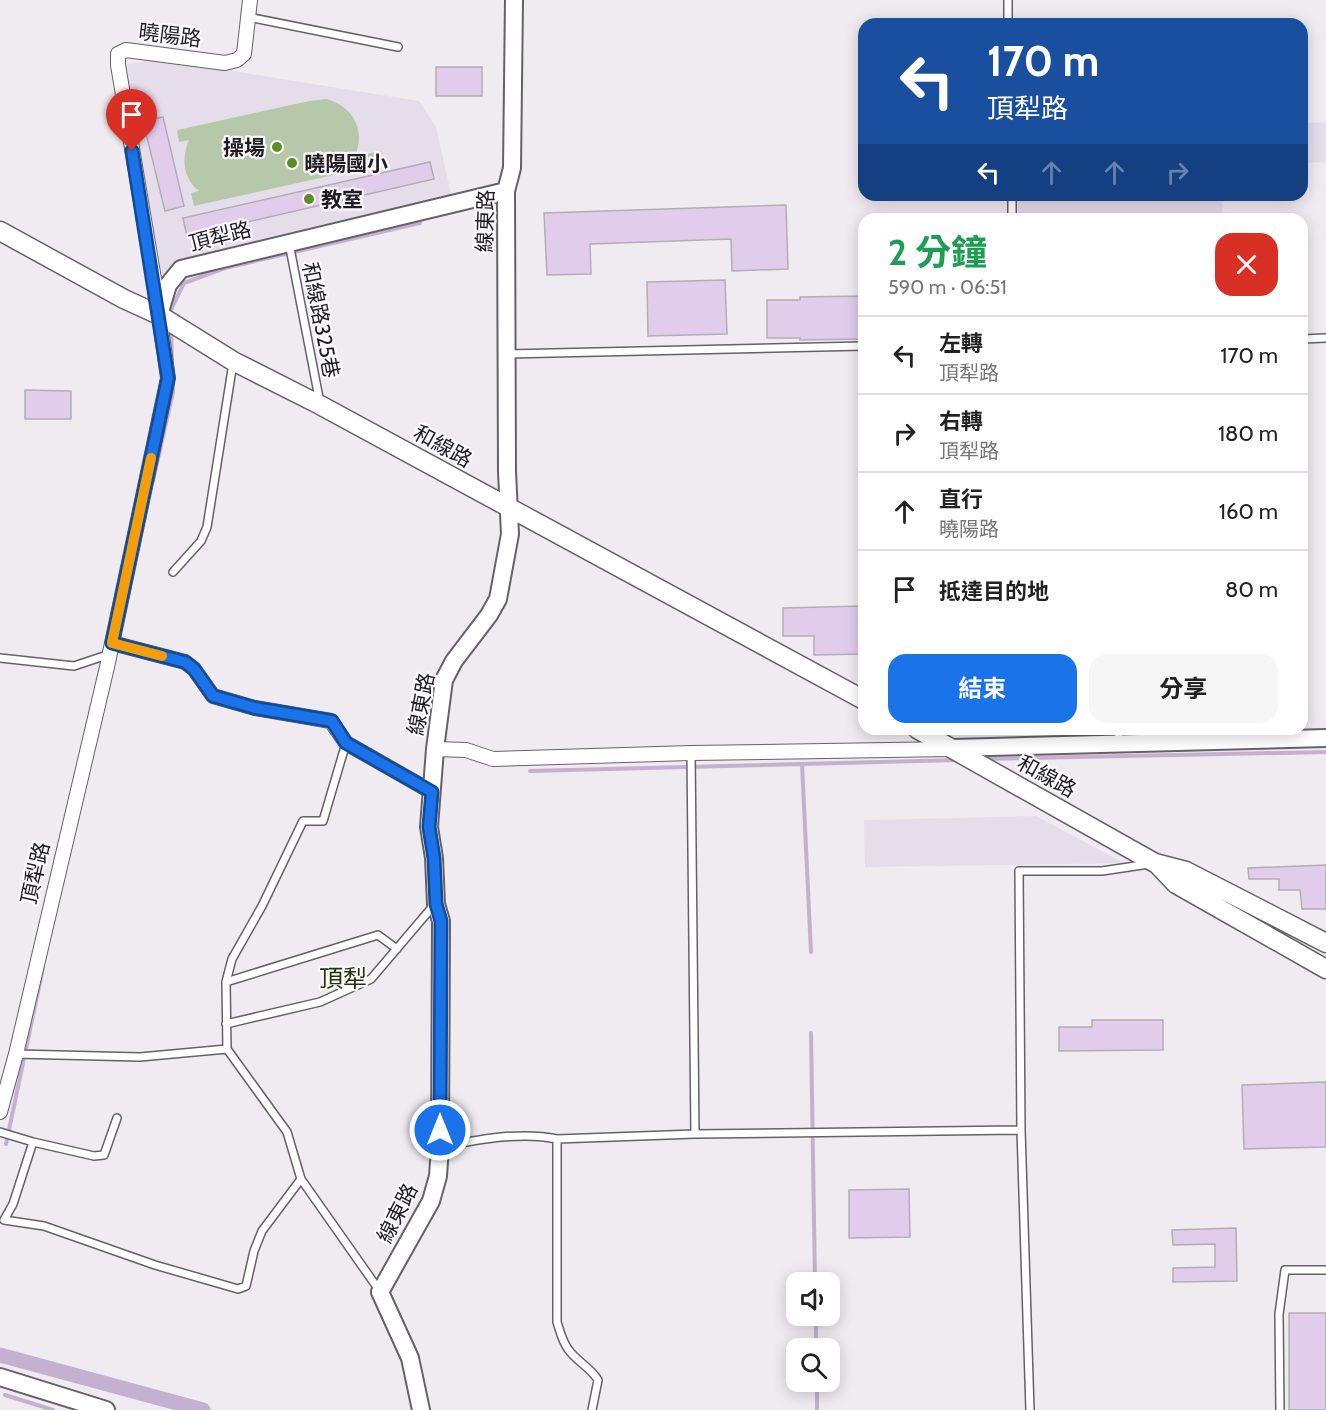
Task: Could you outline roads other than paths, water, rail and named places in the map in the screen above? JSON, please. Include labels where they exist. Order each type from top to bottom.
[{"type":"main road","name":"和線路","points":[[0,231],[124,299],[159,315],[233,361],[320,405],[858,697]]},
{"type":"main road","name":"和線路","points":[[928,735],[1155,863],[1186,871],[1326,942]]},
{"type":"main road","name":"和線路","points":[[1155,863],[1176,884],[1326,969]]},
{"type":"street","name":"曉陽路","points":[[159,315],[118,54],[126,50],[225,63],[237,60],[244,54],[250,0]]},
{"type":"street","name":"線東路","points":[[381,1292],[431,1202],[438,1176],[441,921],[436,904],[434,858],[429,827],[435,749],[444,680],[454,661],[489,615],[498,599],[510,534],[507,472],[507,191],[512,168],[514,0]]},
{"type":"street","name":"頂犁路","points":[[0,1112],[16,1054],[111,649],[168,378],[159,315],[168,285],[181,269],[289,241],[507,191]]},
{"type":"street","points":[[111,649],[185,662],[194,669],[213,696],[255,708],[332,721],[346,743],[432,792]]},
{"type":"street","points":[[435,749],[466,750],[494,759],[953,748],[1118,736],[1326,738]]},
{"type":"street","points":[[381,1292],[410,1358],[421,1410]]},
{"type":"street","points":[[0,1377],[106,1410]]},
{"type":"lane","points":[[1008,0],[1008,18]]},
{"type":"lane","points":[[247,17],[398,47]]},
{"type":"lane","name":"和線路325巷","points":[[289,241],[320,405]]},
{"type":"lane","points":[[1308,339],[1326,338]]},
{"type":"lane","points":[[506,354],[858,346]]},
{"type":"lane","points":[[173,572],[201,541],[207,527],[233,361]]},
{"type":"lane","points":[[0,658],[74,666],[111,649]]},
{"type":"lane","points":[[346,743],[323,821],[303,821],[262,906],[232,959],[226,982],[227,1049],[287,1132],[301,1179],[381,1292]]},
{"type":"lane","points":[[692,753],[695,1134]]},
{"type":"lane","points":[[1030,1410],[1021,1130],[1019,871],[1102,871],[1155,863]]},
{"type":"lane","points":[[226,1024],[320,1002],[371,979],[436,904]]},
{"type":"lane","points":[[226,982],[378,934],[397,949]]},
{"type":"lane","points":[[16,1054],[140,1057],[227,1049]]},
{"type":"lane","points":[[0,1132],[94,1156],[104,1155],[117,1118]]},
{"type":"lane","points":[[440,1147],[477,1140],[542,1136],[557,1139],[695,1134],[1021,1130]]},
{"type":"lane","points":[[557,1139],[557,1322],[568,1351],[598,1380],[592,1410]]},
{"type":"lane","points":[[33,1142],[13,1204],[4,1220],[44,1226],[154,1265],[238,1288],[246,1286],[254,1251],[262,1231],[301,1179]]},
{"type":"lane","points":[[1280,1410],[1279,1314],[1285,1270],[1326,1270]]},
{"type":"waterway","points":[[171,315],[171,310],[184,283],[225,268],[420,223]]},
{"type":"waterway","points":[[171,328],[172,360]]},
{"type":"waterway","points":[[153,481],[173,385]]},
{"type":"waterway","points":[[983,759],[1326,752]]},
{"type":"waterway","points":[[530,771],[958,760]]},
{"type":"waterway","points":[[802,764],[811,952]]},
{"type":"waterway","points":[[6,1144],[43,968]]},
{"type":"waterway","points":[[811,1033],[815,1272]]},
{"type":"waterway","points":[[816,1326],[816,1338]]},
{"type":"waterway","points":[[0,1355],[203,1410]]},
{"type":"waterway","points":[[817,1392],[817,1410]]},
{"type":"waterway","points":[[5,1395],[53,1410]]},
{"type":"place","name":"操場","points":[[277,147]]},
{"type":"place","name":"曉陽國小","points":[[292,163]]},
{"type":"place","name":"教室","points":[[309,199]]},
{"type":"district","name":"頂犁","points":[[343,978]]}]
